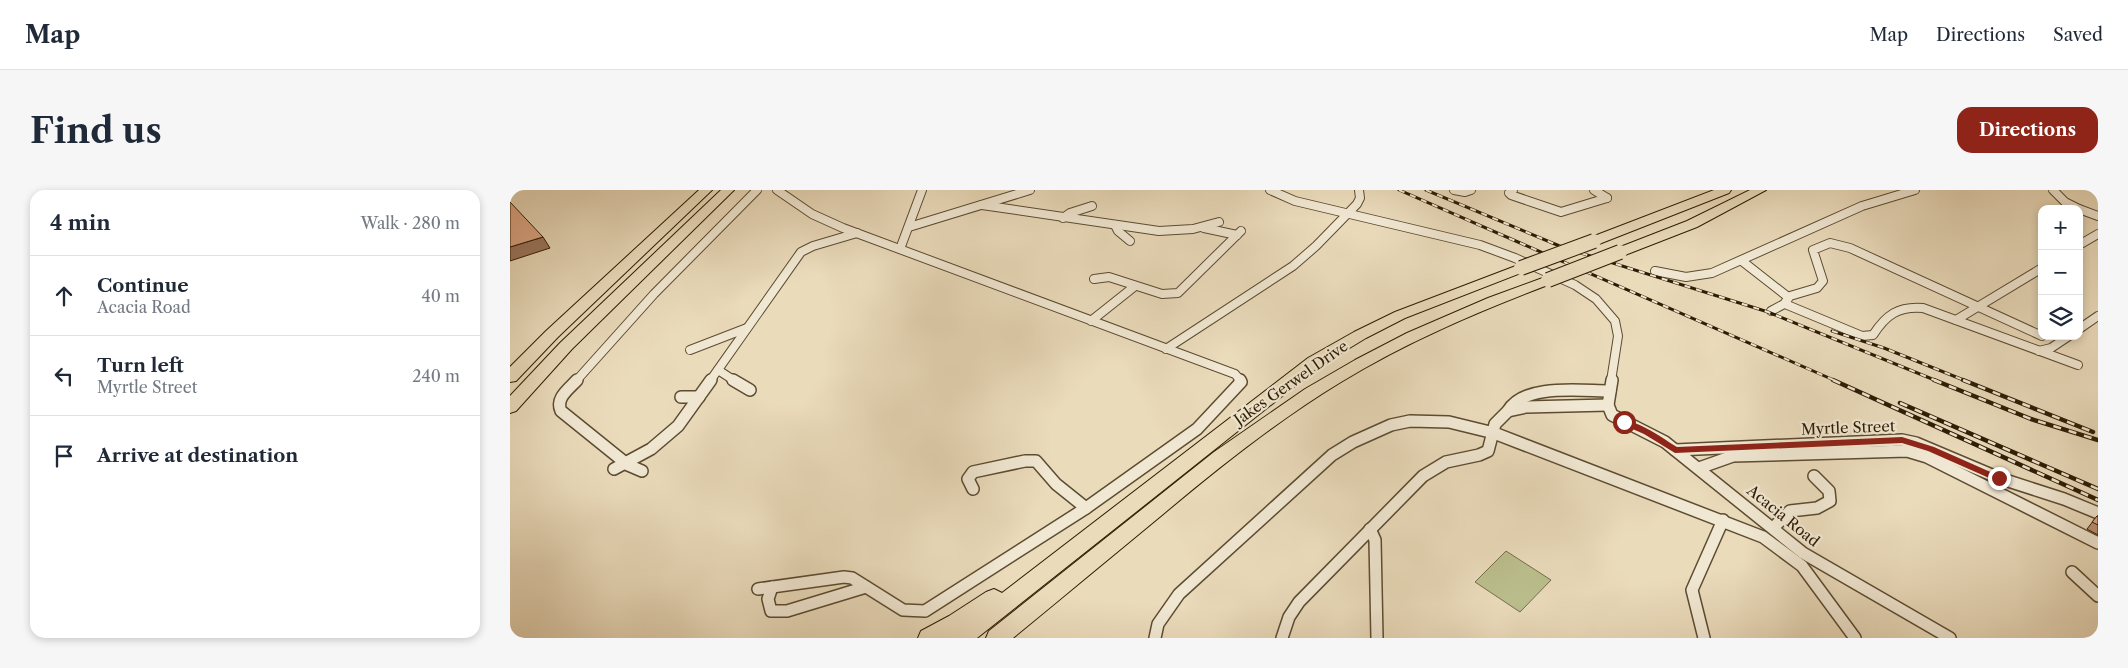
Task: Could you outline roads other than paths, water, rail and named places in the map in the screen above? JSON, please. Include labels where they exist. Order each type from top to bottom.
[{"type":"highway","points":[[510,376],[552,334],[706,190]]},
{"type":"highway","points":[[510,407],[558,355],[728,190]]},
{"type":"highway","name":"Jakes Gerwel Drive","points":[[961,638],[1286,382],[1348,341],[1418,307],[1725,190]]},
{"type":"highway","name":"Jakes Gerwel Drive","points":[[997,638],[1229,450],[1323,385],[1378,353],[1425,330],[1692,224],[1760,190]]},
{"type":"highway","points":[[510,364],[657,235]]},
{"type":"highway","points":[[510,421],[659,257]]},
{"type":"highway","points":[[929,638],[976,611],[1157,479],[1180,465]]},
{"type":"highway","points":[[1013,638],[1079,577],[1092,561]]},
{"type":"street","points":[[642,471],[626,463],[562,411],[558,405],[559,400],[654,294],[757,190]]},
{"type":"street","points":[[758,589],[844,577],[852,578],[903,610],[925,610],[1086,508],[1197,430],[1241,382],[1235,374],[857,233],[812,214],[776,190]]},
{"type":"street","points":[[900,249],[922,190]]},
{"type":"street","points":[[909,227],[1030,190]]},
{"type":"street","points":[[1270,190],[1295,201],[1480,245],[1515,258],[1587,292],[1610,313],[1617,328],[1618,336],[1608,405],[1526,407],[1508,411]]},
{"type":"street","points":[[1166,349],[1219,312],[1293,266],[1316,246],[1347,214],[1360,198],[1359,190]]},
{"type":"street","points":[[1454,190],[1465,192],[1471,190]]},
{"type":"street","points":[[1513,190],[1509,193],[1512,196],[1561,212],[1607,198],[1594,190]]},
{"type":"street","points":[[1655,271],[1677,276],[1706,275],[1742,261],[1862,206],[1915,190]]},
{"type":"street","points":[[2053,190],[2065,202],[2071,205]]},
{"type":"street","points":[[982,205],[1159,231],[1182,231],[1219,222]]},
{"type":"street","points":[[1063,218],[1070,213],[1092,206]]},
{"type":"street","points":[[2083,210],[2098,216]]},
{"type":"street","points":[[1115,225],[1118,231],[1130,241]]},
{"type":"street","points":[[1094,279],[1109,277],[1162,294],[1178,293],[1239,233],[1201,227]]},
{"type":"street","points":[[614,468],[651,449],[678,426],[802,252],[814,246],[857,233]]},
{"type":"street","points":[[2083,243],[2098,234]]},
{"type":"street","points":[[1771,311],[1798,292],[1813,290],[1820,286],[1823,281],[1813,250],[1830,243],[1850,248],[2038,334]]},
{"type":"street","points":[[1742,261],[1786,300],[1862,336],[1873,334],[1879,325],[1898,308],[1909,306],[1923,308],[2078,364]]},
{"type":"street","points":[[1956,320],[2038,270]]},
{"type":"street","points":[[1090,321],[1135,286]]},
{"type":"street","points":[[2083,326],[2098,316]]},
{"type":"street","points":[[690,350],[747,328]]},
{"type":"street","points":[[2050,340],[2059,344]]},
{"type":"street","points":[[2039,351],[2051,348],[2064,340]]},
{"type":"street","points":[[718,370],[750,390]]},
{"type":"street","points":[[1282,638],[1289,617],[1299,602],[1432,469],[1452,459],[1479,456],[1488,451],[1496,424],[1512,404],[1528,395],[1610,391]]},
{"type":"street","points":[[681,397],[698,397]]},
{"type":"street","name":"Acacia Road","points":[[1608,405],[1610,412],[1615,418],[1647,432],[1675,450],[1802,552],[1950,638]]},
{"type":"street","points":[[1155,638],[1158,624],[1164,614],[1186,588],[1318,467],[1345,446],[1381,428],[1414,419],[1453,422],[1494,433],[1763,537],[1797,562],[1811,577],[1856,638]]},
{"type":"street","name":"Myrtle Street","points":[[1675,450],[1902,440],[1916,443],[1999,478],[2064,499],[2098,513]]},
{"type":"street","points":[[1699,468],[1733,456],[1907,451],[1927,457],[2098,544]]},
{"type":"street","points":[[973,489],[968,479],[973,472],[1025,461],[1036,461],[1063,491],[1086,508]]},
{"type":"street","points":[[1773,528],[1790,511],[1820,507],[1830,501],[1829,491],[1814,476]]},
{"type":"street","points":[[1704,638],[1692,590],[1722,520]]},
{"type":"street","points":[[1370,529],[1375,540],[1377,638]]},
{"type":"street","points":[[2072,572],[2098,596]]},
{"type":"street","points":[[772,586],[768,596],[768,605],[771,611],[777,612],[787,611],[866,587]]},
{"type":"railway","points":[[1399,190],[1836,381]]},
{"type":"railway","points":[[1426,190],[1562,247],[1768,312],[1937,381]]},
{"type":"railway","points":[[1832,331],[1884,348],[1966,381]]},
{"type":"railway","points":[[1833,380],[2098,500]]},
{"type":"railway","points":[[1934,380],[2031,419],[2098,440]]},
{"type":"railway","points":[[1963,380],[2093,432]]},
{"type":"railway","points":[[1900,403],[2098,489]]}]
